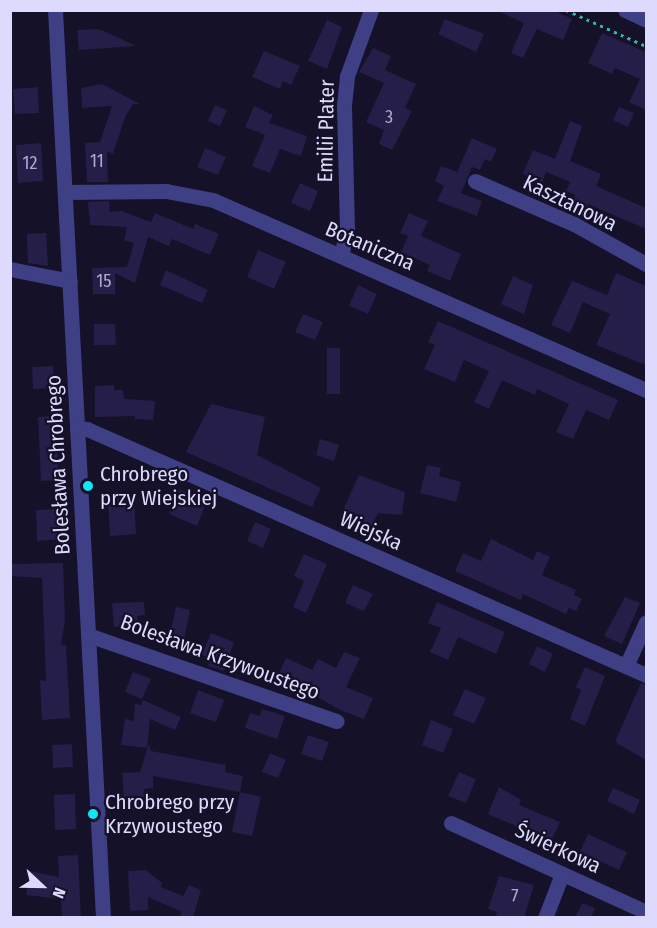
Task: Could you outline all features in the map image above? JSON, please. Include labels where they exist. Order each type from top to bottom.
[{"type":"street","name":"Bolesława Chrobrego","points":[[56,10],[103,918]]},
{"type":"street","name":"Emilii Plater","points":[[341,256],[347,230],[344,105],[347,76],[371,10]]},
{"type":"street","points":[[625,10],[646,20]]},
{"type":"street","name":"Kasztanowa","points":[[475,181],[574,224],[646,264]]},
{"type":"street","name":"Botaniczna","points":[[65,192],[166,191],[213,200],[646,390]]},
{"type":"street","points":[[10,269],[69,281]]},
{"type":"street","name":"Wiejska","points":[[77,428],[87,429],[646,675]]},
{"type":"street","points":[[626,666],[646,622]]},
{"type":"street","name":"Bolesława Krzywoustego","points":[[88,635],[337,721]]},
{"type":"street","name":"Świerkowa","points":[[452,823],[646,912]]},
{"type":"street","points":[[545,918],[562,874]]},
{"type":"path","points":[[566,10],[646,46]]},
{"type":"building","points":[[496,10],[553,10],[572,19],[563,40],[537,29],[523,58],[511,53],[524,23]]},
{"type":"building","points":[[445,19],[484,34],[476,52],[438,34]]},
{"type":"building","points":[[327,20],[342,27],[327,69],[308,61]]},
{"type":"building","points":[[96,29],[136,46],[79,50],[77,30]]},
{"type":"building","points":[[602,33],[646,52],[646,110],[629,102],[640,79],[615,68],[612,74],[588,63]]},
{"type":"building","points":[[373,48],[391,56],[385,70],[416,84],[405,108],[412,111],[392,150],[379,144],[384,130],[366,122],[384,83],[359,72]]},
{"type":"building","points":[[264,51],[300,66],[291,85],[283,81],[280,89],[252,77]]},
{"type":"building","points":[[102,84],[140,104],[133,104],[126,115],[113,154],[107,151],[108,182],[87,182],[85,143],[100,142],[112,106],[82,108],[81,88]]},
{"type":"building","points":[[38,87],[39,113],[15,114],[13,89]]},
{"type":"building","points":[[215,105],[227,110],[220,126],[208,121]]},
{"type":"building","points":[[254,106],[273,115],[269,123],[307,136],[301,156],[280,149],[270,173],[252,166],[265,135],[245,127]]},
{"type":"building","points":[[619,107],[634,113],[628,127],[613,120]]},
{"type":"building","points":[[570,121],[582,126],[570,161],[601,174],[596,186],[646,208],[646,229],[588,204],[586,210],[571,204],[575,195],[566,191],[570,182],[546,172],[542,183],[523,174],[533,150],[555,159]]},
{"type":"building","points":[[472,138],[497,149],[491,162],[485,159],[480,170],[472,167],[461,193],[482,201],[477,216],[437,201],[444,186],[435,181],[441,166],[457,172]]},
{"type":"building","points":[[41,143],[43,181],[18,183],[16,145]]},
{"type":"building","points":[[205,148],[226,157],[218,175],[197,167]]},
{"type":"building","points":[[300,183],[318,191],[310,211],[291,203]]},
{"type":"building","points":[[109,201],[110,212],[121,211],[151,222],[155,213],[193,229],[195,224],[219,234],[210,255],[172,239],[169,246],[148,237],[135,283],[115,273],[115,294],[93,294],[92,268],[127,267],[134,243],[124,240],[127,227],[90,225],[88,202]]},
{"type":"building","points":[[409,213],[428,221],[421,236],[461,254],[450,281],[427,271],[430,265],[401,252],[408,236],[400,233]]},
{"type":"building","points":[[46,233],[48,266],[28,263],[27,234]]},
{"type":"building","points":[[258,250],[286,262],[274,289],[247,277]]},
{"type":"building","points":[[166,270],[208,290],[202,303],[160,285]]},
{"type":"building","points":[[616,273],[646,286],[646,365],[596,345],[610,314],[583,302],[570,333],[551,325],[572,281],[607,295]]},
{"type":"building","points":[[513,276],[533,285],[524,314],[501,304]]},
{"type":"building","points":[[358,285],[377,294],[368,314],[349,306]]},
{"type":"building","points":[[303,314],[323,322],[315,340],[295,332]]},
{"type":"building","points":[[438,321],[618,400],[609,420],[586,410],[573,439],[556,432],[569,404],[537,389],[535,395],[502,380],[489,409],[474,402],[489,371],[464,360],[455,382],[424,369],[435,345],[428,342]]},
{"type":"building","points":[[94,324],[115,324],[116,345],[94,345]]},
{"type":"building","points":[[327,348],[340,348],[340,394],[327,394]]},
{"type":"building","points":[[53,366],[54,388],[33,389],[32,367]]},
{"type":"building","points":[[114,385],[114,390],[123,390],[124,399],[155,401],[153,420],[134,419],[135,416],[95,417],[95,386]]},
{"type":"building","points":[[211,404],[265,417],[257,455],[321,488],[312,507],[186,452]]},
{"type":"building","points":[[55,416],[59,480],[41,481],[38,417]]},
{"type":"building","points":[[320,439],[339,445],[334,461],[316,455]]},
{"type":"building","points":[[427,465],[441,468],[439,476],[461,482],[456,502],[420,493]]},
{"type":"building","points":[[359,475],[405,492],[402,515],[378,513],[369,532],[339,519]]},
{"type":"building","points":[[179,489],[207,501],[197,526],[169,514]]},
{"type":"building","points":[[134,494],[136,534],[110,536],[108,495]]},
{"type":"building","points":[[60,509],[62,539],[37,541],[36,510]]},
{"type":"building","points":[[255,522],[271,529],[263,548],[247,541]]},
{"type":"building","points":[[491,539],[533,560],[537,551],[550,557],[542,575],[576,590],[574,595],[582,599],[576,611],[569,608],[566,614],[523,594],[521,600],[455,571],[463,553],[481,561]]},
{"type":"building","points":[[304,554],[327,564],[306,613],[293,607],[304,581],[294,576]]},
{"type":"building","points":[[63,563],[65,620],[61,645],[66,645],[70,718],[42,720],[40,680],[46,681],[42,578],[10,576],[10,564]]},
{"type":"building","points":[[353,585],[373,594],[364,611],[345,603]]},
{"type":"building","points":[[625,597],[640,603],[622,644],[604,636]]},
{"type":"building","points":[[144,602],[145,615],[137,616],[138,625],[114,627],[112,603]]},
{"type":"building","points":[[437,602],[505,632],[496,654],[458,637],[448,660],[430,652],[441,628],[428,623]]},
{"type":"building","points":[[176,607],[190,610],[183,645],[168,642]]},
{"type":"building","points":[[211,633],[234,642],[224,671],[208,666],[211,658],[202,655]]},
{"type":"building","points":[[537,646],[553,654],[545,672],[529,664]]},
{"type":"building","points":[[344,652],[360,658],[346,687],[373,698],[364,719],[338,709],[298,685],[295,691],[280,687],[283,679],[278,676],[286,658],[312,670],[318,659],[336,668]]},
{"type":"building","points":[[585,667],[605,676],[585,726],[570,719],[581,690],[576,687]]},
{"type":"building","points":[[133,672],[151,679],[142,699],[125,692]]},
{"type":"building","points":[[641,683],[646,685],[646,760],[615,742]]},
{"type":"building","points":[[465,689],[486,698],[474,724],[453,715]]},
{"type":"building","points":[[198,690],[224,700],[216,722],[190,713]]},
{"type":"building","points":[[143,700],[181,717],[175,730],[150,719],[147,748],[121,745],[125,719],[134,721],[135,704],[141,705]]},
{"type":"building","points":[[262,709],[285,716],[277,739],[245,728],[250,713],[260,716]]},
{"type":"building","points":[[431,720],[453,729],[443,753],[422,745]]},
{"type":"building","points":[[308,735],[329,742],[322,761],[301,754]]},
{"type":"building","points":[[149,743],[151,751],[226,765],[225,772],[243,776],[240,792],[153,776],[153,788],[144,789],[146,809],[125,811],[122,773],[140,772]]},
{"type":"building","points":[[72,744],[73,767],[53,768],[52,745]]},
{"type":"building","points":[[270,753],[286,760],[278,778],[262,772]]},
{"type":"building","points":[[459,772],[476,779],[466,803],[448,796]]},
{"type":"building","points":[[499,787],[521,800],[519,805],[560,822],[551,841],[488,814]]},
{"type":"building","points":[[613,788],[640,800],[634,814],[607,801]]},
{"type":"building","points":[[240,792],[261,797],[252,836],[232,832]]},
{"type":"building","points":[[75,794],[76,829],[55,830],[54,795]]},
{"type":"building","points":[[588,834],[627,852],[619,870],[580,852]]},
{"type":"building","points":[[78,855],[81,918],[62,918],[61,899],[26,895],[30,871],[59,877],[58,856]]},
{"type":"building","points":[[146,870],[162,883],[161,887],[183,896],[189,885],[201,890],[193,918],[179,918],[182,912],[148,897],[148,910],[130,911],[128,871]]},
{"type":"building","points":[[499,876],[534,885],[524,918],[495,918],[497,912],[488,909]]},
{"type":"building","points":[[582,903],[595,908],[591,918],[575,918]]},
{"type":"place","name":"Chrobrego przy Wiejskiej","points":[[88,486]]},
{"type":"place","name":"Chrobrego przy Krzywoustego","points":[[93,814]]}]
